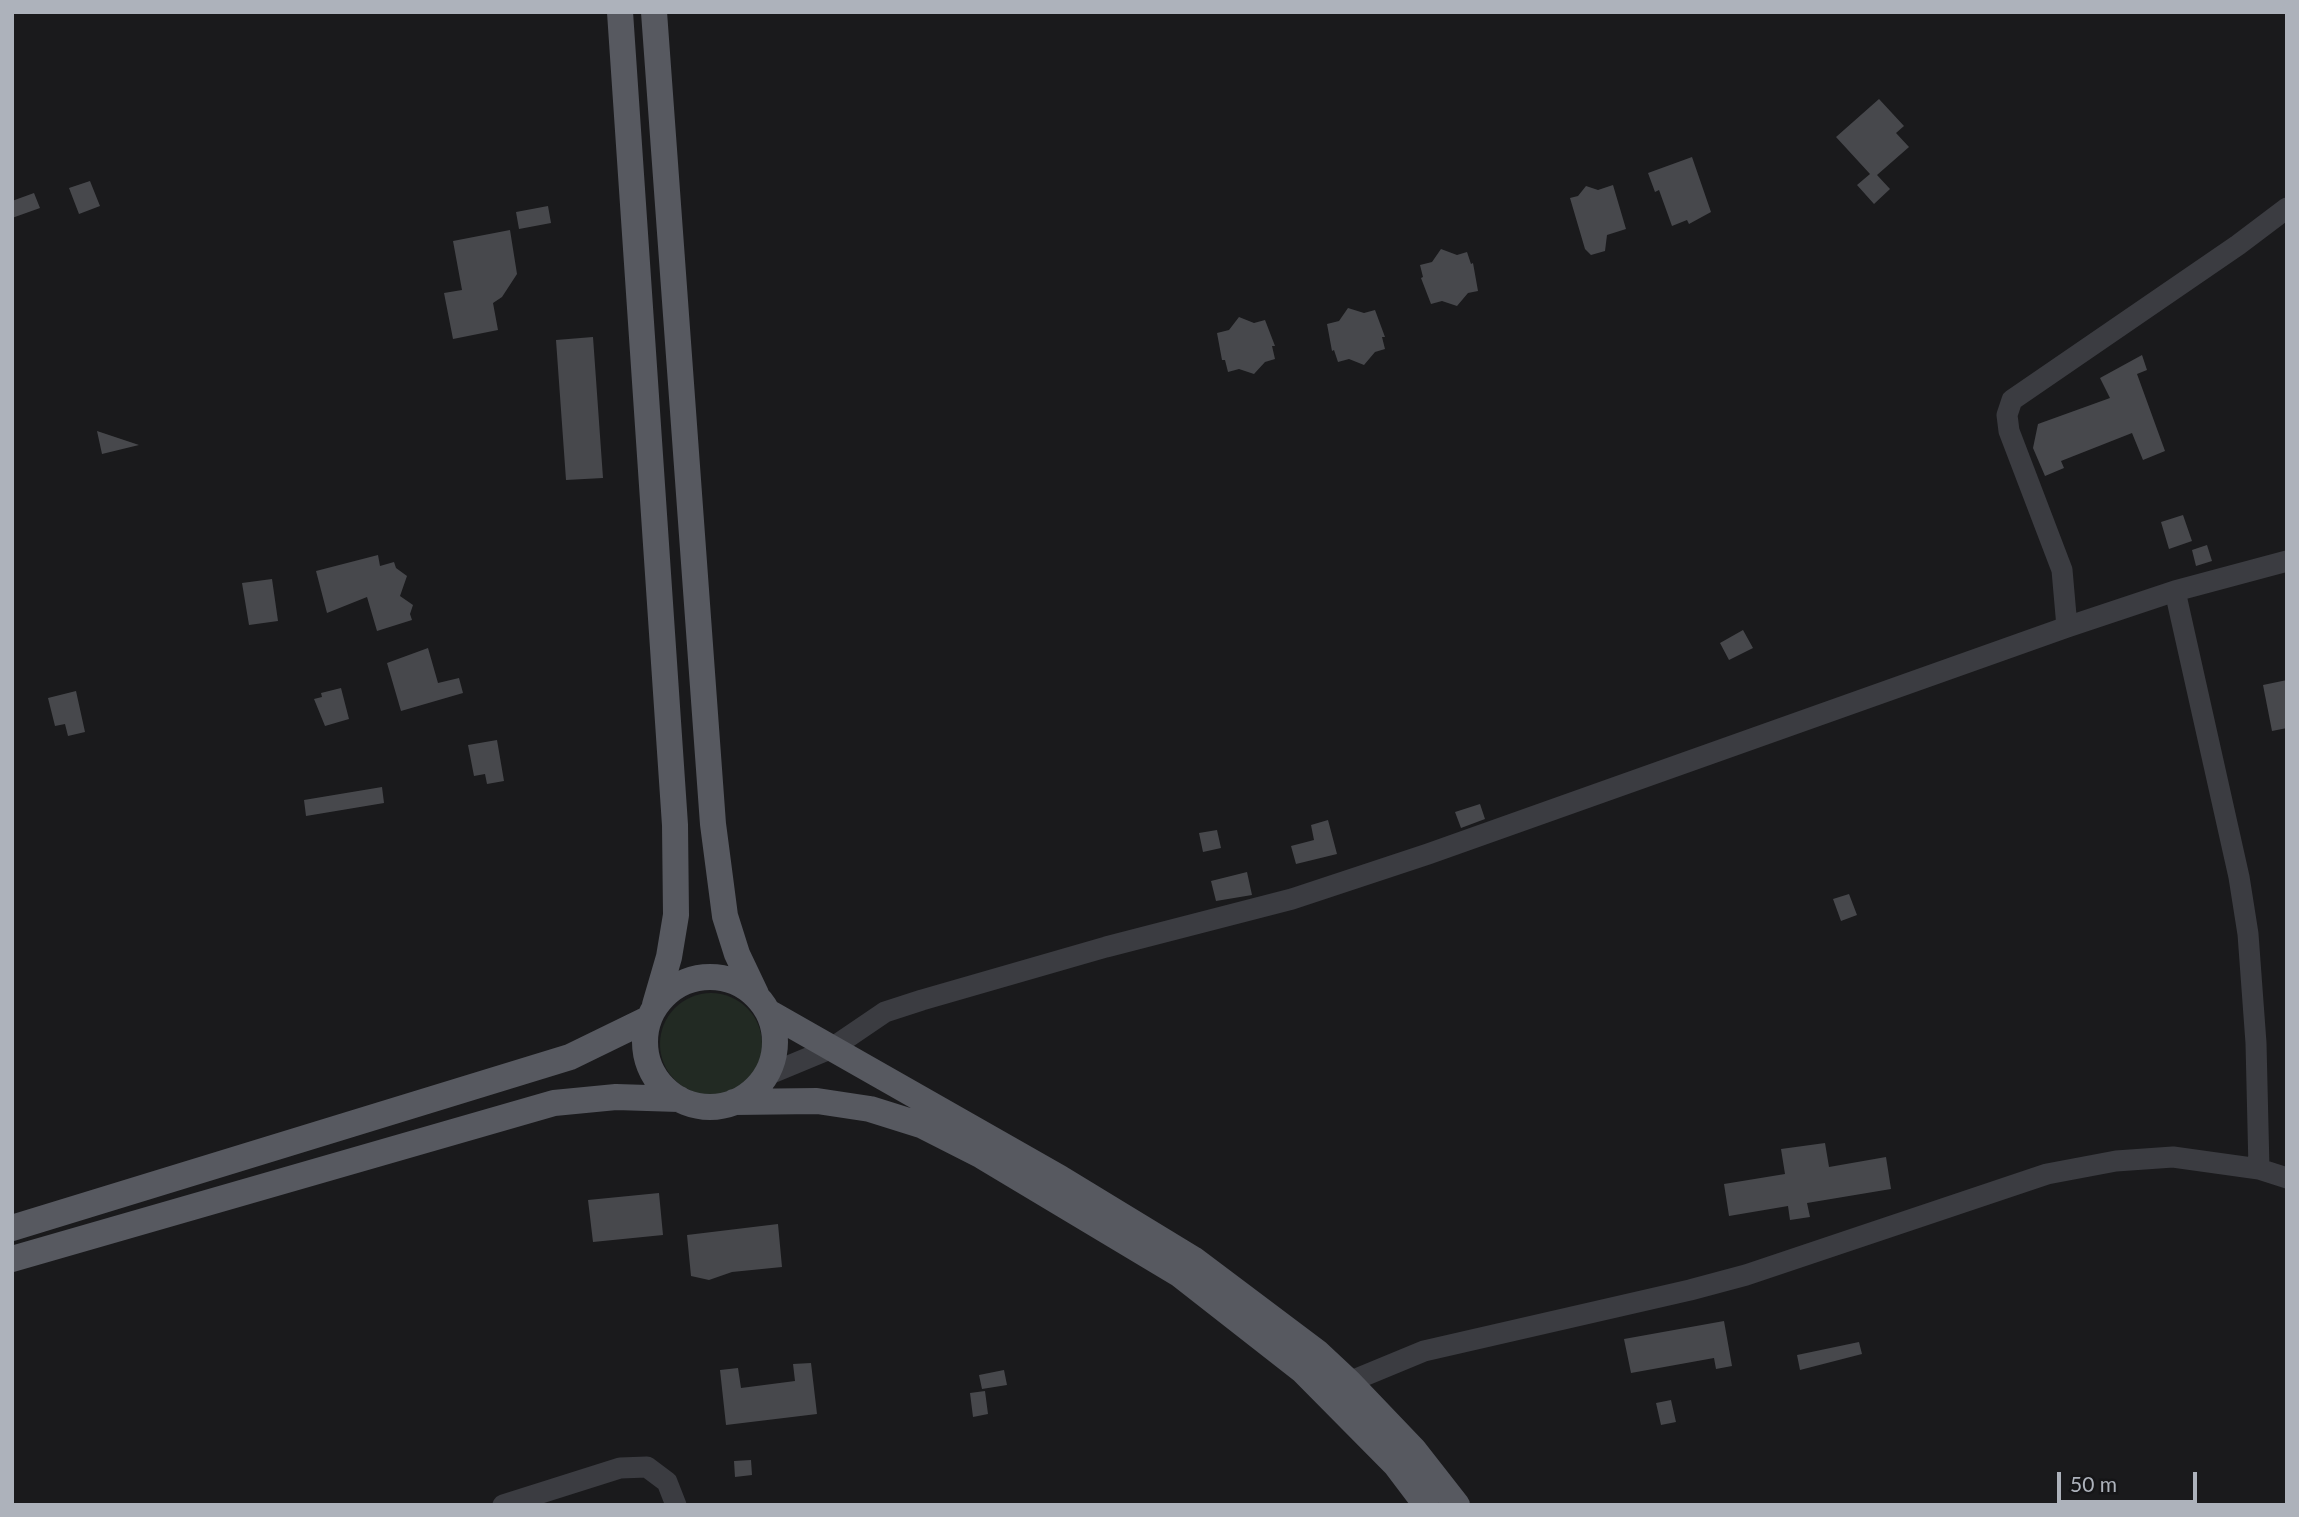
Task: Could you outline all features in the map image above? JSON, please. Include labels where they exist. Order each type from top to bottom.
[{"type":"main road","points":[[620,12],[675,825],[677,915],[644,1034],[648,1064],[666,1090],[696,1106],[716,1107],[734,1102],[753,1091],[767,1075],[775,1055],[775,1033],[737,954],[725,916],[713,824],[654,12]]},
{"type":"main road","points":[[12,1228],[546,1065],[610,1040],[652,1012],[676,985],[704,976],[732,979],[763,1004],[832,1048],[1060,1178],[1193,1259],[1318,1353],[1414,1450],[1457,1505]]},
{"type":"main road","points":[[12,1259],[554,1103],[616,1097],[679,1099]]},
{"type":"main road","points":[[734,1102],[817,1101],[870,1109],[921,1125],[993,1162],[1179,1274],[1303,1371],[1395,1464],[1426,1505]]},
{"type":"street","points":[[2067,627],[2062,570],[2009,431],[2007,415],[2012,400],[2287,208]]},
{"type":"street","points":[[767,1075],[832,1048],[869,1022],[909,1004],[1106,947],[1292,899],[1415,859],[2067,627],[2175,591],[2287,561]]},
{"type":"street","points":[[2175,591],[2239,877],[2248,934],[2256,1043],[2259,1170]]},
{"type":"street","points":[[1349,1382],[1385,1365],[1436,1348],[1746,1275],[2047,1174],[2116,1160],[2173,1157],[2259,1170],[2287,1178]]},
{"type":"street","points":[[503,1505],[621,1468],[647,1467],[667,1482],[676,1505]]},
{"type":"shaded area","points":[[711,993],[731,996],[754,1015],[759,1024],[762,1044],[759,1064],[740,1087],[731,1092],[711,1095],[691,1092],[668,1073],[663,1064],[660,1044],[663,1024],[682,1001],[691,996]]},
{"type":"building","points":[[1879,99],[1904,126],[1896,133],[1909,147],[1877,175],[1890,189],[1874,204],[1857,185],[1870,174],[1836,137]]},
{"type":"building","points":[[1692,157],[1711,212],[1689,224],[1687,220],[1672,226],[1659,190],[1655,192],[1648,173]]},
{"type":"building","points":[[90,181],[100,206],[79,214],[69,188]]},
{"type":"building","points":[[1613,185],[1626,229],[1607,235],[1605,251],[1591,255],[1585,249],[1570,198],[1578,196],[1586,186],[1598,190]]},
{"type":"building","points":[[34,193],[40,208],[12,218],[12,201]]},
{"type":"building","points":[[548,206],[551,223],[519,229],[516,212]]},
{"type":"building","points":[[510,230],[517,274],[502,297],[493,303],[498,330],[453,339],[444,293],[462,290],[453,241]]},
{"type":"building","points":[[1441,249],[1457,255],[1467,252],[1471,264],[1473,263],[1478,291],[1468,293],[1457,306],[1442,301],[1431,304],[1421,278],[1420,265],[1432,262]]},
{"type":"building","points":[[1348,308],[1364,313],[1375,310],[1385,337],[1382,337],[1385,349],[1375,352],[1364,365],[1349,359],[1338,362],[1334,350],[1332,351],[1327,324],[1339,321]]},
{"type":"building","points":[[1239,317],[1254,323],[1265,320],[1275,346],[1272,346],[1275,359],[1265,362],[1254,374],[1239,369],[1228,372],[1225,360],[1222,360],[1217,333],[1229,330]]},
{"type":"building","points":[[593,337],[603,478],[566,480],[556,340]]},
{"type":"building","points":[[2142,355],[2147,370],[2137,374],[2165,451],[2143,460],[2132,433],[2061,461],[2064,468],[2045,476],[2033,448],[2038,424],[2110,398],[2100,378]]},
{"type":"building","points":[[97,431],[139,445],[102,454]]},
{"type":"building","points":[[2183,515],[2192,541],[2169,549],[2161,522]]},
{"type":"building","points":[[2207,545],[2212,561],[2196,566],[2192,550]]},
{"type":"building","points":[[378,555],[380,566],[394,562],[396,568],[407,576],[400,596],[413,605],[410,614],[412,620],[377,631],[367,597],[327,613],[316,571]]},
{"type":"building","points":[[272,579],[278,621],[249,625],[242,583]]},
{"type":"building","points":[[1743,630],[1753,648],[1729,660],[1720,643]]},
{"type":"building","points":[[428,648],[438,683],[459,678],[463,693],[401,711],[387,663]]},
{"type":"building","points":[[2287,680],[2287,728],[2272,731],[2263,685]]},
{"type":"building","points":[[341,688],[349,719],[325,726],[314,699],[322,697],[321,693]]},
{"type":"building","points":[[76,691],[85,732],[68,736],[65,724],[55,726],[48,698]]},
{"type":"building","points":[[497,740],[504,781],[487,784],[485,774],[474,776],[468,745]]},
{"type":"building","points":[[382,787],[384,803],[306,816],[304,800]]},
{"type":"building","points":[[1480,804],[1485,819],[1461,828],[1455,812]]},
{"type":"building","points":[[1328,820],[1337,854],[1296,864],[1291,846],[1314,840],[1311,825]]},
{"type":"building","points":[[1217,830],[1221,848],[1203,852],[1199,833]]},
{"type":"building","points":[[1247,872],[1252,895],[1216,901],[1211,881]]},
{"type":"building","points":[[1849,894],[1857,915],[1841,921],[1833,899]]},
{"type":"building","points":[[1825,1143],[1829,1167],[1886,1157],[1891,1189],[1807,1203],[1810,1217],[1790,1220],[1788,1206],[1729,1216],[1724,1184],[1785,1174],[1781,1149]]},
{"type":"building","points":[[659,1193],[663,1235],[593,1242],[588,1200]]},
{"type":"building","points":[[778,1224],[782,1267],[732,1272],[709,1280],[691,1276],[687,1235]]},
{"type":"building","points":[[1724,1321],[1732,1366],[1716,1369],[1714,1358],[1631,1373],[1624,1339]]},
{"type":"building","points":[[1859,1342],[1862,1354],[1800,1370],[1797,1355]]},
{"type":"building","points":[[811,1363],[817,1414],[726,1425],[720,1370],[738,1368],[741,1388],[795,1381],[793,1364]]},
{"type":"building","points":[[1004,1370],[1007,1385],[982,1389],[979,1375]]},
{"type":"building","points":[[985,1391],[988,1414],[973,1417],[970,1393]]},
{"type":"building","points":[[1671,1400],[1676,1422],[1661,1425],[1656,1403]]},
{"type":"building","points":[[751,1460],[752,1475],[735,1477],[734,1461]]}]
